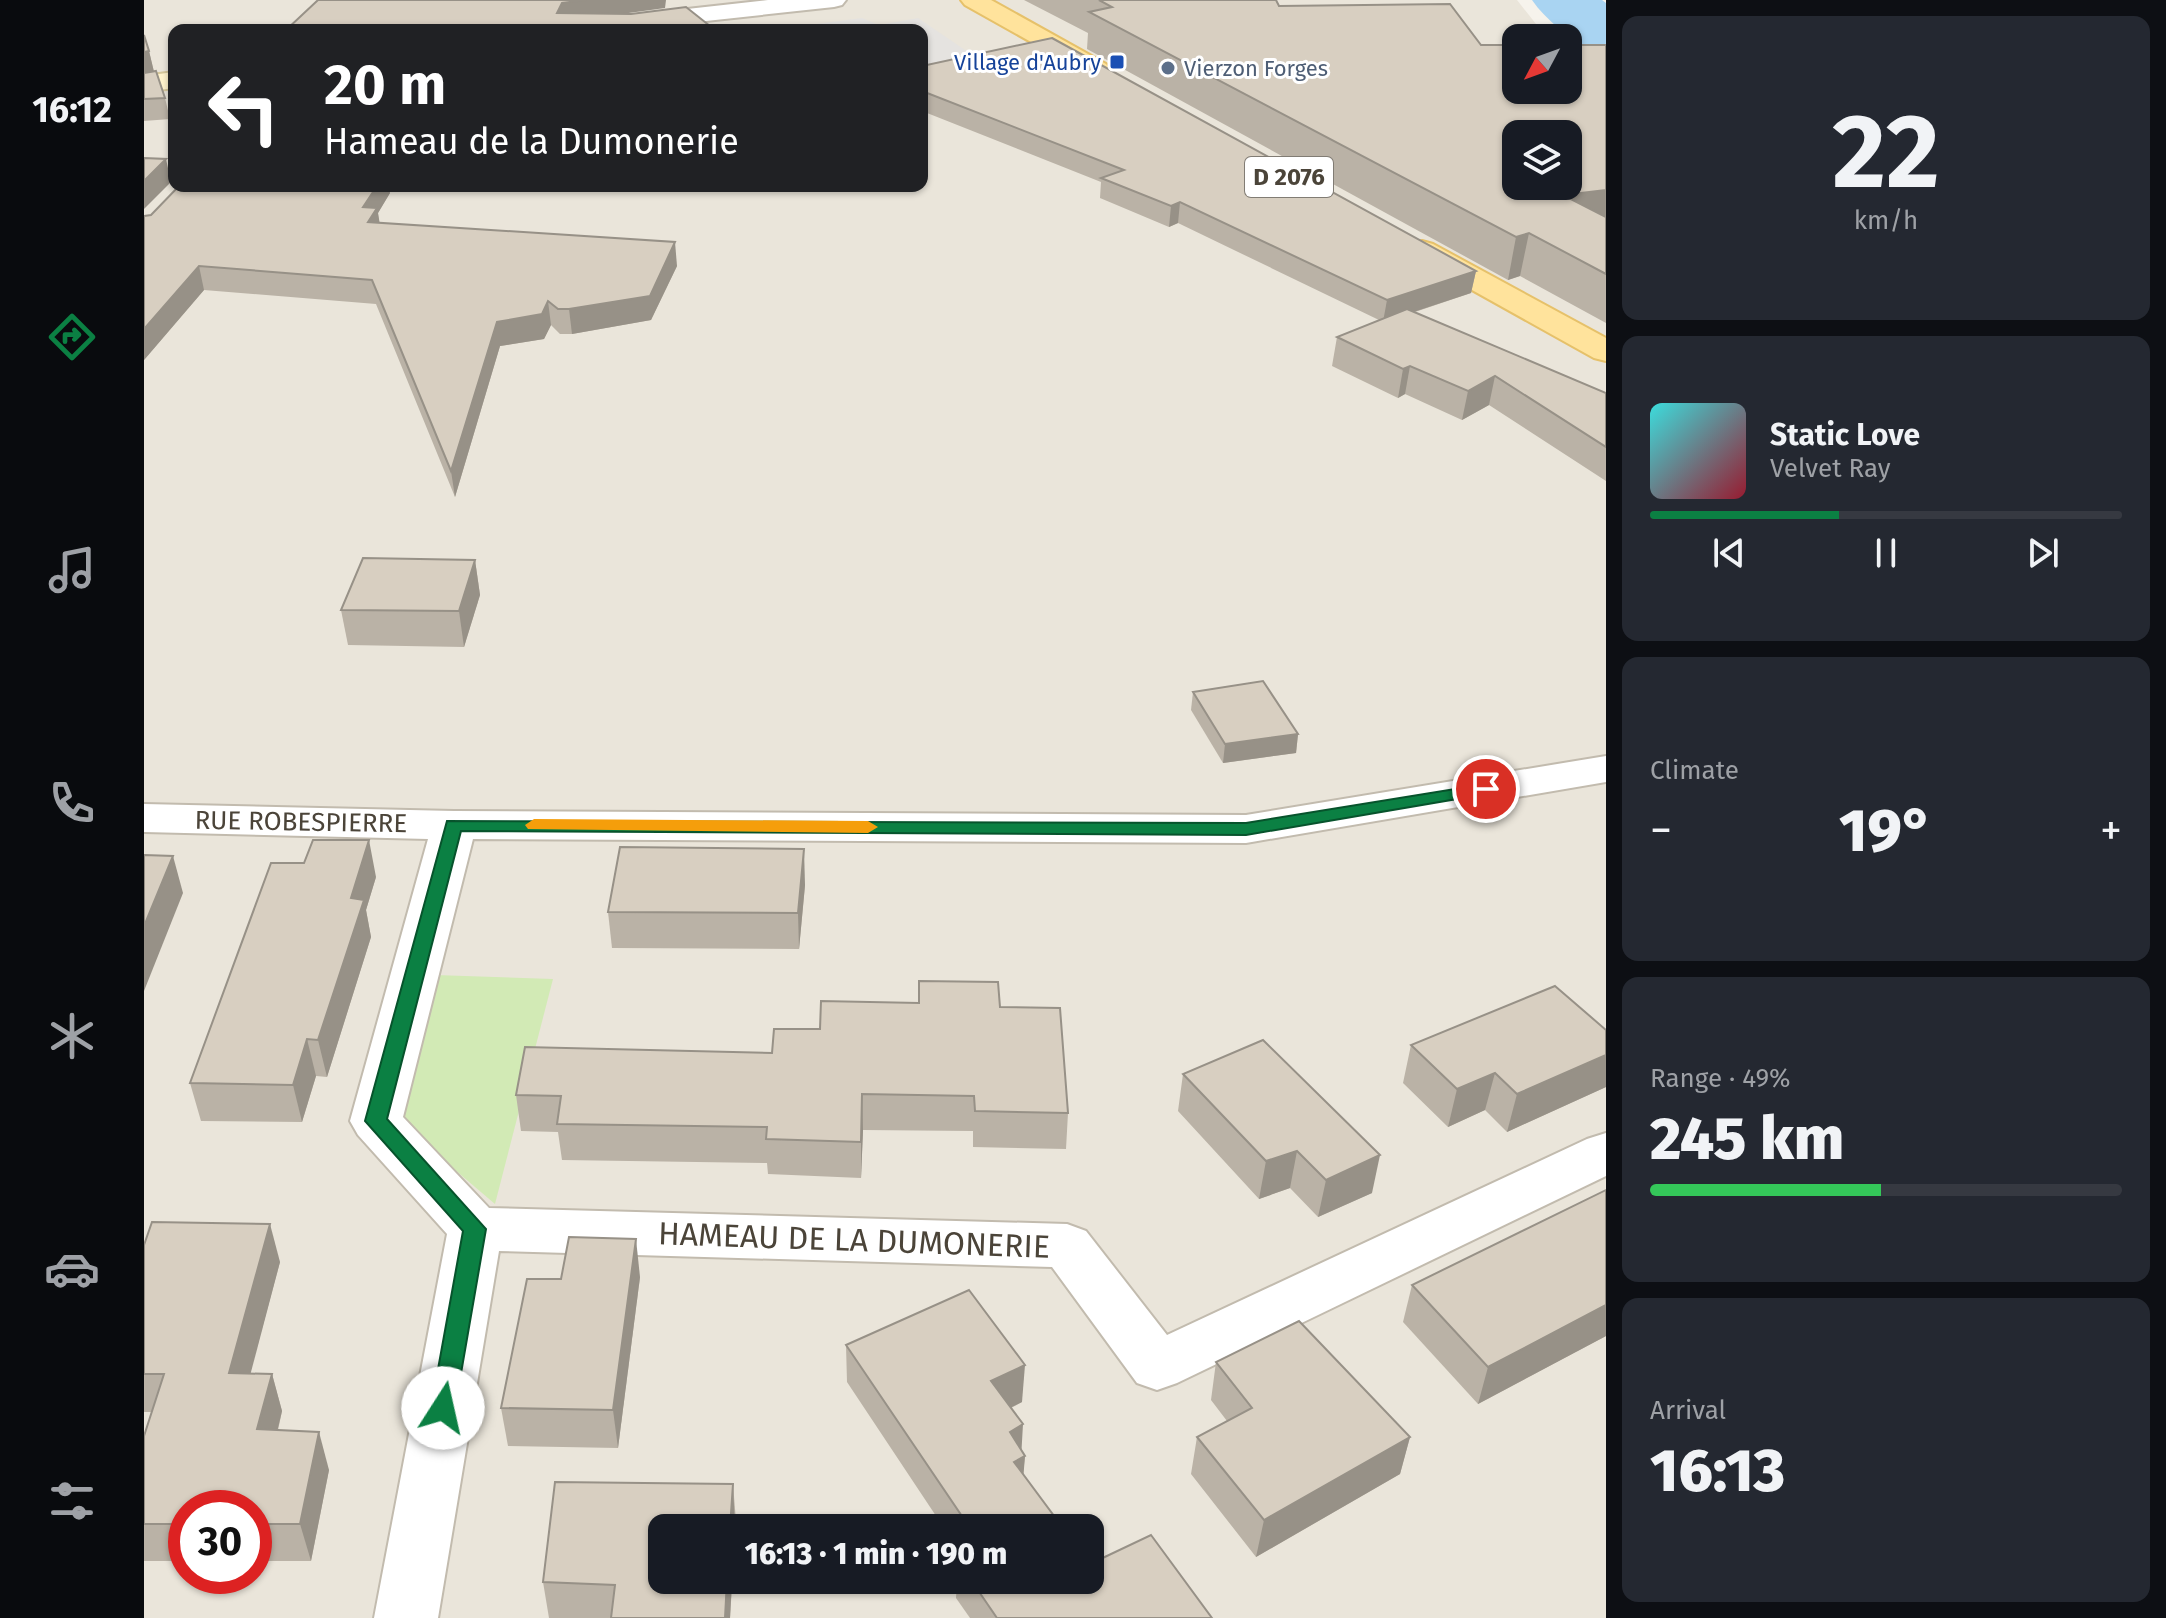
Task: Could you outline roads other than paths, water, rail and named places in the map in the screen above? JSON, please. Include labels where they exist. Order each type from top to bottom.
[{"type":"main road","points":[[973,0],[1126,85]]},
{"type":"main road","points":[[1399,237],[1606,351]]},
{"type":"street","points":[[658,20],[834,0]]},
{"type":"street","points":[[144,84],[168,81]]},
{"type":"street","name":"RUE ROBESPIERRE","points":[[144,818],[454,825],[1246,829],[1606,769]]},
{"type":"street","points":[[406,1618],[475,1229],[376,1121],[454,825]]},
{"type":"street","name":"HAMEAU DE LA DUMONERIE","points":[[475,1229],[1067,1246],[1157,1366],[1606,1153]]},
{"type":"waterway","points":[[1563,0],[1603,33],[1606,40]]},
{"type":"place","name":"Village d'Aubry","points":[[1117,62]]},
{"type":"place","name":"Vierzon Forges","points":[[1168,68]]}]
